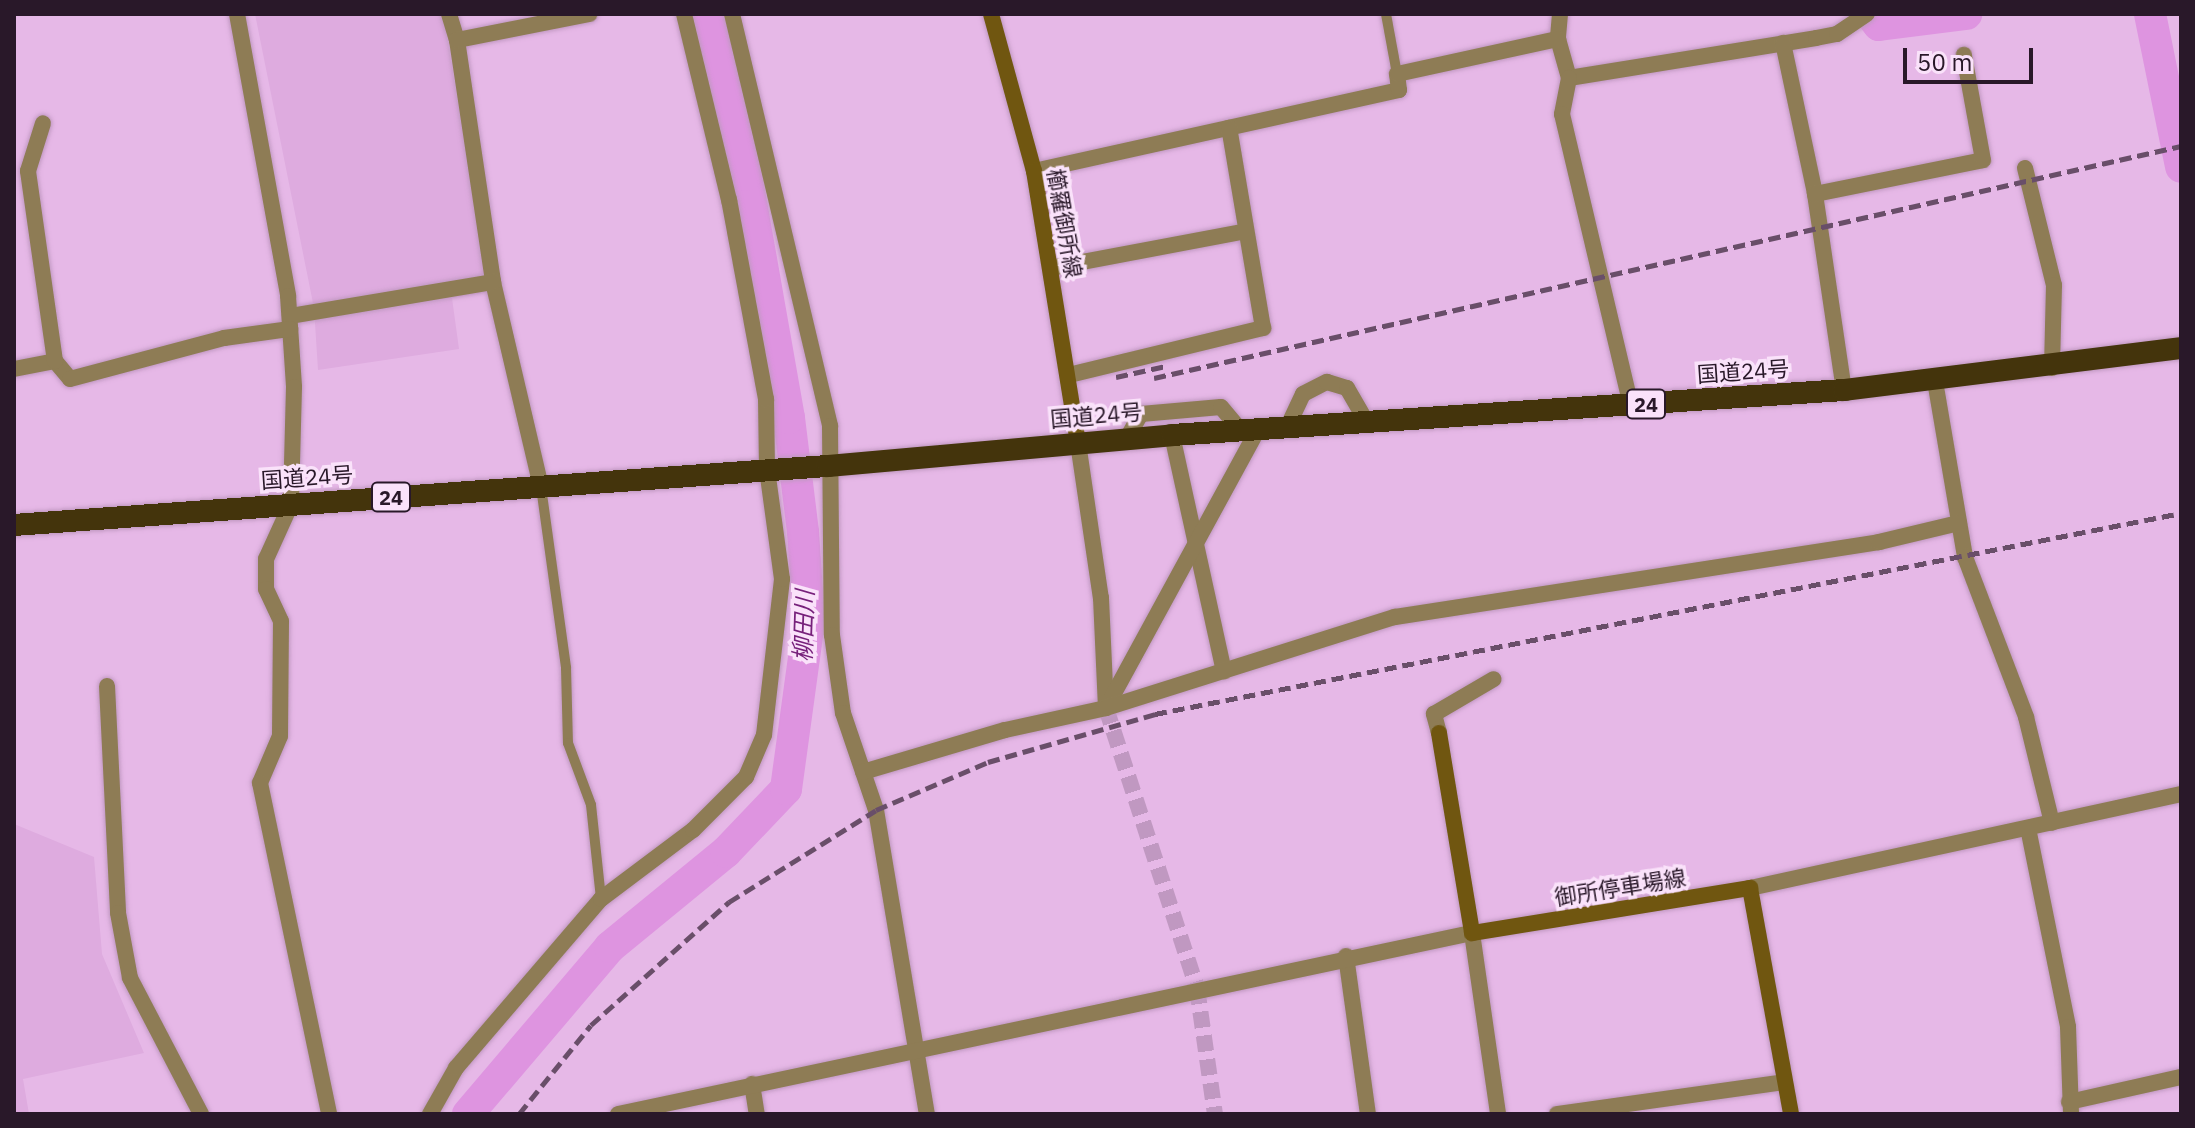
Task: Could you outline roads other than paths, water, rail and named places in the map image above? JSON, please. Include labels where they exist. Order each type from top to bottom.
[{"type":"highway","name":"国道24号","points":[[14,525],[774,470],[1288,426],[1844,390],[2052,368],[2181,348]]},
{"type":"main road","name":"櫛羅御所線","points":[[991,14],[1034,171],[1078,443]]},
{"type":"main road","points":[[1439,733],[1472,933]]},
{"type":"main road","points":[[1750,888],[1791,1114]]},
{"type":"main road","name":"御所停車場線","points":[[1472,933],[1750,888]]},
{"type":"street","points":[[237,14],[290,322],[291,504],[266,559],[266,589],[281,621],[280,736],[260,783],[329,1114]]},
{"type":"street","points":[[449,14],[457,40],[493,282],[541,487]]},
{"type":"street","points":[[457,40],[589,14]]},
{"type":"street","points":[[430,1114],[456,1068],[601,899],[693,830],[746,777],[764,735],[782,579],[774,470],[764,386],[729,200],[684,14]]},
{"type":"street","points":[[732,14],[830,426],[821,466],[832,635],[843,713],[876,810],[927,1114]]},
{"type":"street","points":[[1560,14],[1558,39],[1569,78],[1562,114],[1631,405]]},
{"type":"street","points":[[1569,78],[1837,34],[1867,14]]},
{"type":"street","points":[[1034,171],[1399,90],[1397,74],[1558,39]]},
{"type":"street","points":[[1783,43],[1815,194],[1844,390]]},
{"type":"street","points":[[1815,194],[1983,160],[1964,55]]},
{"type":"street","points":[[43,123],[28,171],[55,361],[70,379],[290,322],[493,282]]},
{"type":"street","points":[[1069,375],[1263,328],[1229,128]]},
{"type":"street","points":[[2025,168],[2054,285],[2052,368]]},
{"type":"street","points":[[1051,268],[1246,231]]},
{"type":"street","points":[[14,369],[55,361]]},
{"type":"street","points":[[1935,381],[1965,557],[2026,717],[2052,823]]},
{"type":"street","points":[[1288,426],[1303,394],[1327,382],[1347,388],[1367,422]]},
{"type":"street","points":[[1106,708],[1196,544],[1249,429],[1221,407],[1141,414],[1127,438]]},
{"type":"street","points":[[1172,435],[1224,671]]},
{"type":"street","points":[[1078,443],[1101,598],[1106,708]]},
{"type":"street","points":[[863,772],[1005,730],[1106,708],[1395,617],[1879,542],[1959,523]]},
{"type":"street","points":[[1439,733],[1434,714],[1494,679]]},
{"type":"street","points":[[107,686],[118,913],[130,978],[201,1114]]},
{"type":"street","points":[[1750,888],[2181,794]]},
{"type":"street","points":[[2028,828],[2068,1027],[2070,1108],[2181,1077]]},
{"type":"street","points":[[618,1114],[1346,956],[1472,933],[1498,1114]]},
{"type":"street","points":[[1346,956],[1368,1114]]},
{"type":"street","points":[[1557,1114],[1785,1082]]},
{"type":"street","points":[[752,1084],[757,1114]]},
{"type":"lane","points":[[1386,14],[1397,74]]},
{"type":"lane","points":[[541,487],[566,668],[568,743],[591,805],[601,899]]},
{"type":"waterway","name":"柳田川","points":[[468,1114],[610,947],[726,852],[786,789],[809,622],[803,532],[789,418],[746,175],[708,14]]},
{"type":"waterway","points":[[1870,14],[1879,25],[1966,14]]},
{"type":"waterway","points":[[2150,14],[2181,167]]},
{"type":"tunnel","points":[[1106,708],[1197,988],[1215,1114]]},
{"type":"railway","points":[[1154,378],[2181,146]]},
{"type":"railway","points":[[1116,377],[1166,366]]},
{"type":"railway","points":[[519,1114],[591,1025],[729,902],[876,810],[988,762],[1155,714],[2181,513]]}]
